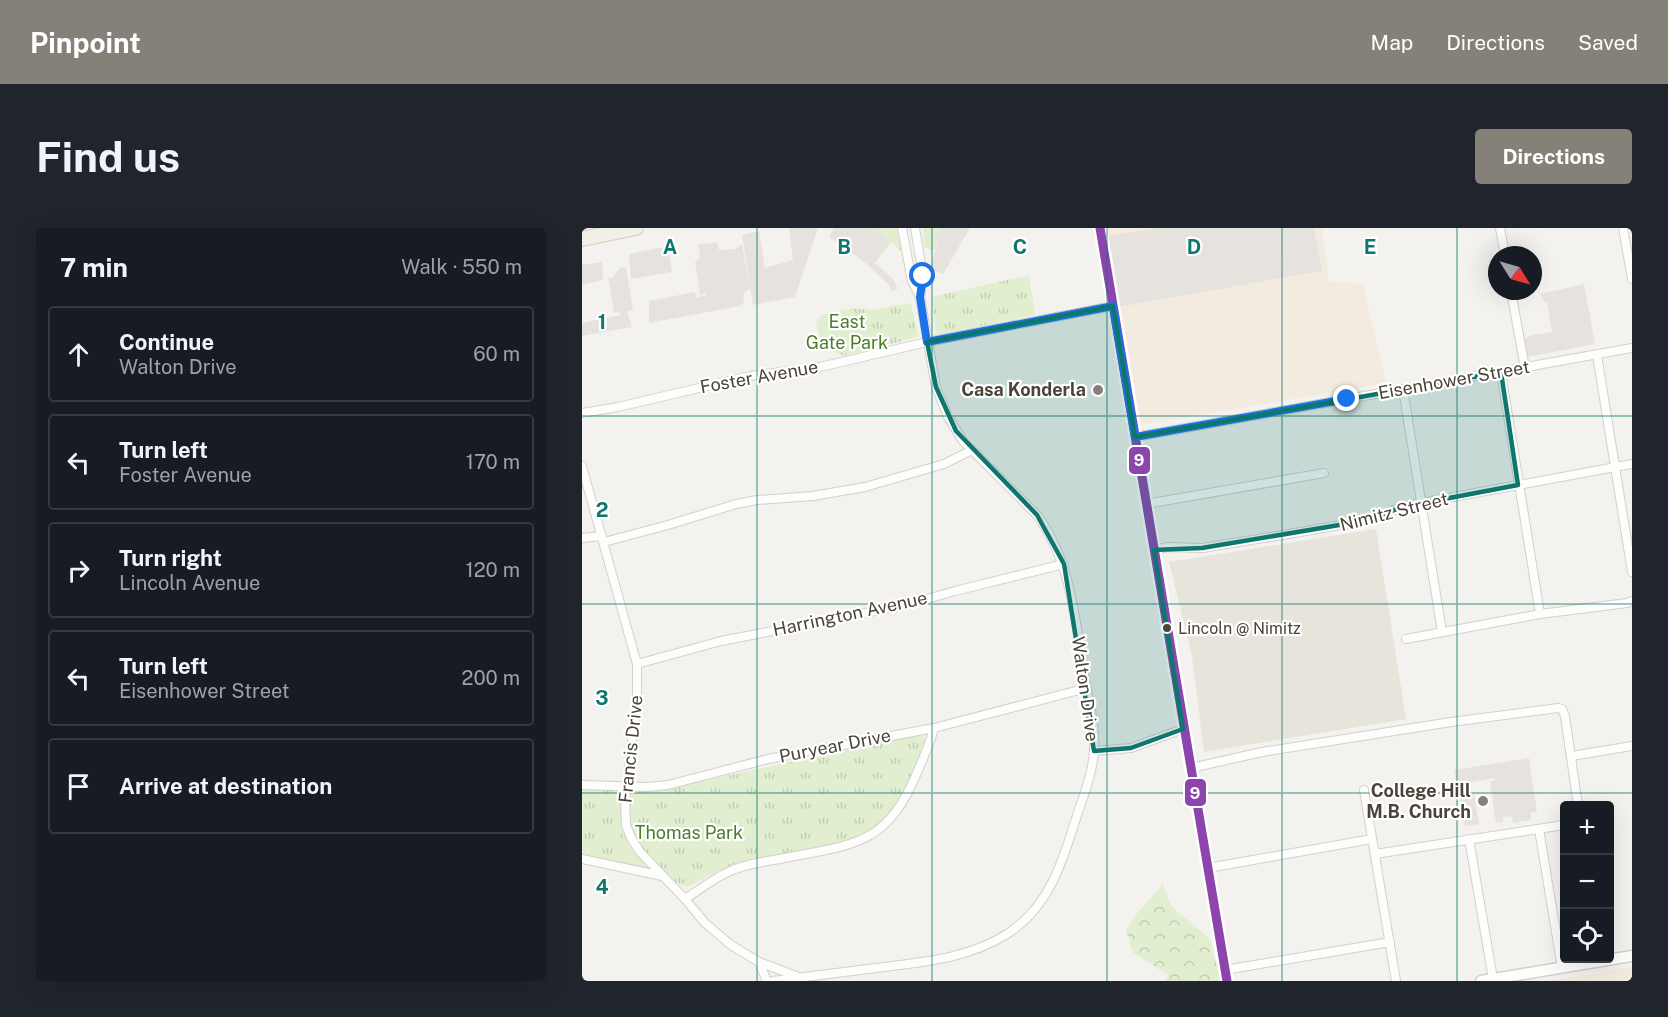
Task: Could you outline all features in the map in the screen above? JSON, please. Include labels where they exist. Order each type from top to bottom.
[{"type":"main road","points":[[582,239],[636,228]]},
{"type":"street","name":"Walton Drive","points":[[902,228],[912,281],[920,297]]},
{"type":"street","name":"Walton Drive","points":[[773,981],[929,961],[956,955],[994,942],[1021,924],[1045,897],[1066,853],[1089,780],[1094,751],[1093,729],[1064,564],[1047,528],[1037,515],[972,450],[956,431],[941,403],[927,342],[920,297],[923,276],[915,228]]},
{"type":"street","points":[[1100,228],[1226,975],[1390,942]]},
{"type":"street","points":[[1500,228],[1503,246]]},
{"type":"street","points":[[1623,228],[1632,279]]},
{"type":"street","points":[[1513,300],[1524,368]]},
{"type":"street","name":"Foster Avenue","points":[[582,413],[618,407],[750,376],[820,367],[927,342],[1113,306]]},
{"type":"street","name":"Eisenhower Street","points":[[1135,437],[1632,348]]},
{"type":"street","points":[[1597,355],[1632,572]]},
{"type":"street","points":[[1501,372],[1540,615]]},
{"type":"street","points":[[1403,389],[1442,632]]},
{"type":"street","points":[[582,538],[603,539],[668,525],[736,504],[757,500],[813,496],[865,487],[944,464],[972,450]]},
{"type":"street","name":"Nimitz Street","points":[[1154,550],[1168,547],[1202,548],[1369,520],[1402,507],[1632,464]]},
{"type":"street","name":"Francis Drive","points":[[582,466],[637,664],[637,699],[626,787],[625,819],[628,831],[640,852],[705,923],[731,945],[759,962],[799,978]]},
{"type":"street","points":[[1146,504],[1324,472]]},
{"type":"street","name":"Harrington Avenue","points":[[637,664],[721,641],[906,605],[1064,564]]},
{"type":"street","points":[[1406,639],[1540,615],[1627,603],[1632,600]]},
{"type":"street","name":"Puryear Drive","points":[[582,785],[647,787],[668,785],[768,759],[934,728],[1087,688]]},
{"type":"street","points":[[1191,768],[1262,752],[1553,708],[1562,709],[1565,716],[1577,801]]},
{"type":"street","points":[[685,899],[729,871],[751,864],[839,848],[859,842],[872,834],[897,812],[908,795],[934,728]]},
{"type":"street","points":[[1094,751],[1131,748],[1183,729]]},
{"type":"street","points":[[1571,756],[1632,746]]},
{"type":"street","points":[[1364,790],[1396,981]]},
{"type":"street","points":[[1375,854],[1560,826]]},
{"type":"street","points":[[1539,829],[1562,968]]},
{"type":"street","points":[[1208,868],[1372,839]]},
{"type":"street","points":[[1469,839],[1493,979]]},
{"type":"street","points":[[582,859],[663,876]]},
{"type":"street","points":[[1614,958],[1632,956]]},
{"type":"street","points":[[759,962],[767,981]]},
{"type":"street","points":[[1481,981],[1588,963]]},
{"type":"highlighted area","points":[[1113,306],[1135,437],[1501,372],[1518,485],[1402,507],[1369,520],[1202,548],[1154,550],[1183,729],[1131,748],[1094,751],[1064,564],[1037,515],[956,431],[936,387],[927,342]]},
{"type":"shaded area","points":[[789,228],[818,228],[795,297],[753,305],[742,235],[759,231],[765,268],[793,260]]},
{"type":"shaded area","points":[[834,228],[875,228],[891,242],[875,263],[893,279],[898,289],[892,291],[888,284],[867,264],[829,237]]},
{"type":"shaded area","points":[[940,228],[970,228],[943,274],[930,269],[938,242],[933,240]]},
{"type":"shaded area","points":[[1107,228],[1322,228],[1329,281],[1363,284],[1386,383],[1141,425]]},
{"type":"shaded area","points":[[1159,228],[1314,228],[1322,271],[1113,308],[1102,237]]},
{"type":"shaded area","points":[[717,242],[719,250],[735,249],[742,244],[750,288],[743,294],[743,304],[649,323],[649,301],[695,292],[696,298],[706,295],[706,292],[700,296],[695,262],[700,257],[698,245]]},
{"type":"shaded area","points":[[668,246],[672,272],[631,279],[629,254]]},
{"type":"shaded area","points":[[602,262],[603,280],[582,285],[582,265]]},
{"type":"shaded area","points":[[626,267],[633,310],[627,311],[632,327],[582,336],[582,323],[620,315],[620,312],[614,313],[608,278],[613,277],[620,268]]},
{"type":"shaded area","points":[[1584,284],[1595,344],[1528,357],[1525,339],[1532,335],[1552,332],[1547,303],[1542,298],[1542,294]]},
{"type":"shaded area","points":[[1376,529],[1406,719],[1204,752],[1192,656],[1169,562]]},
{"type":"shaded area","points":[[1529,758],[1537,812],[1531,813],[1531,820],[1513,823],[1512,816],[1503,817],[1503,822],[1496,823],[1490,781],[1495,778],[1466,783],[1468,794],[1474,793],[1479,824],[1465,826],[1454,770]]},
{"type":"shaded area","points":[[1632,967],[1632,981],[1550,981]]},
{"type":"green space","points":[[875,228],[896,228],[904,254]]},
{"type":"green space","points":[[923,228],[940,228],[933,240],[938,242],[935,250],[924,247]]},
{"type":"green space","name":"East Gate Park","points":[[1029,275],[1035,315],[936,335],[932,297]]},
{"type":"green space","name":"East Gate Park","points":[[911,303],[918,337],[844,356],[823,347],[816,324],[821,315],[853,308],[871,310]]},
{"type":"green space","name":"Thomas Park","points":[[917,735],[924,737],[925,741],[900,800],[894,808],[872,828],[832,845],[723,869],[686,887],[650,870],[582,855],[582,788],[664,789]]},
{"type":"green space","points":[[1163,884],[1171,906],[1209,938],[1222,981],[1165,981],[1168,975],[1133,953],[1126,930],[1138,912]]},
{"type":"transit line","name":"9","points":[[1100,228],[1227,981]]},
{"type":"place","name":"Casa Konderla","points":[[1098,390]]},
{"type":"place","name":"Lincoln @ Nimitz","points":[[1167,628]]},
{"type":"place","name":"College Hill M.B. Church","points":[[1483,801]]},
{"type":"route","points":[[923,276],[920,297],[927,342],[1113,306],[1135,437],[1347,399]]}]
